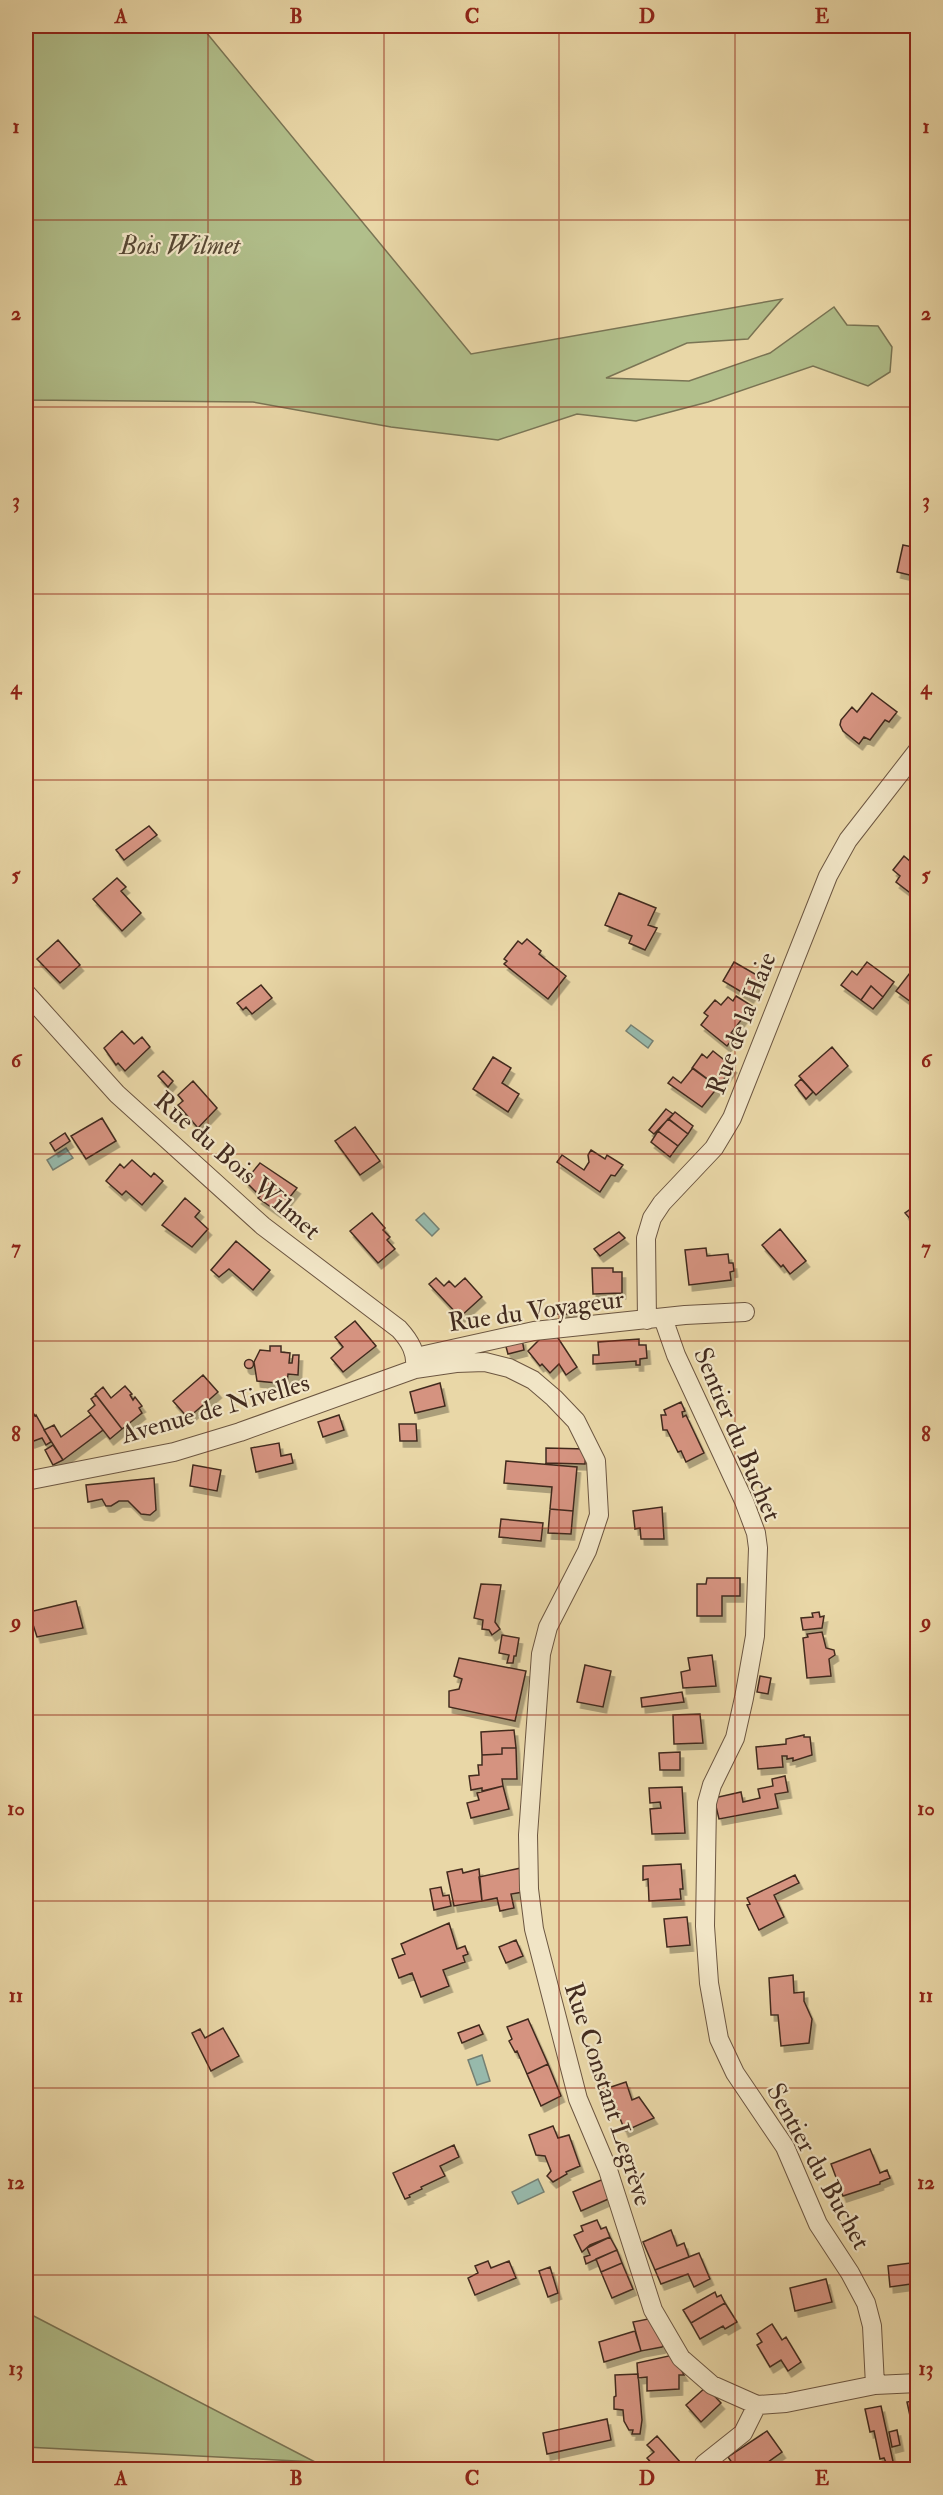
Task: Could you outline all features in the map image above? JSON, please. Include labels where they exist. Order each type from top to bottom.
[{"type":"street","name":"Rue de la Haie","points":[[655,1319],[646,1238],[652,1218],[662,1203],[714,1148],[732,1118],[828,876],[848,840],[918,750]]},
{"type":"street","name":"Rue du Bois Wilmet","points":[[26,993],[117,1094],[263,1226],[399,1329],[409,1341],[416,1363]]},
{"type":"street","name":"Rue du Voyageur","points":[[416,1363],[534,1331],[745,1312]]},
{"type":"street","name":"Sentier du Buchet","points":[[655,1319],[676,1355],[744,1501],[756,1533],[758,1548],[755,1636],[744,1698],[735,1738],[712,1785],[707,1803],[705,1926],[709,1983],[719,2039],[735,2073],[785,2147],[818,2224],[850,2273],[866,2303],[872,2326],[876,2385]]},
{"type":"street","name":"Rue Constant Legrève","points":[[416,1363],[485,1362],[509,1368],[533,1380],[576,1422],[596,1461],[599,1515],[587,1551],[548,1627],[541,1654],[528,1835],[529,1889],[542,1969],[578,2099],[608,2170],[653,2310],[681,2358],[712,2385],[757,2405],[786,2403],[876,2385],[918,2383]]},
{"type":"street","name":"Avenue de Nivelles","points":[[26,1481],[174,1452],[262,1424],[416,1363]]},
{"type":"street","points":[[704,2464],[743,2433],[757,2405]]},
{"type":"green space","name":"Bois Wilmet","points":[[26,26],[201,26],[471,354],[782,299],[748,339],[687,343],[606,378],[689,381],[770,353],[834,307],[847,325],[878,326],[892,347],[890,372],[868,386],[813,366],[708,402],[636,421],[577,414],[498,440],[391,427],[253,402],[26,400]]},
{"type":"green space","points":[[26,2312],[315,2462],[26,2447]]},
{"type":"shaded area","points":[[631,1025],[653,1041],[648,1048],[626,1031]]},
{"type":"shaded area","points":[[66,1148],[73,1158],[53,1170],[47,1160]]},
{"type":"shaded area","points":[[424,1213],[439,1229],[432,1236],[416,1220]]},
{"type":"shaded area","points":[[482,2055],[490,2081],[477,2085],[468,2060]]},
{"type":"shaded area","points":[[538,2179],[544,2192],[518,2204],[512,2192]]},
{"type":"building","points":[[903,545],[918,548],[918,577],[897,572]]},
{"type":"building","points":[[872,693],[897,712],[889,722],[885,720],[870,740],[864,737],[859,744],[843,731],[840,725],[841,720],[852,707],[857,712]]},
{"type":"building","points":[[149,826],[157,835],[124,860],[116,850]]},
{"type":"building","points":[[904,856],[911,862],[914,857],[918,859],[918,889],[913,895],[896,882],[900,876],[893,870]]},
{"type":"building","points":[[117,878],[126,887],[121,891],[141,913],[122,931],[93,899]]},
{"type":"building","points":[[619,893],[656,908],[648,925],[657,928],[645,950],[629,943],[632,936],[605,925]]},
{"type":"building","points":[[527,939],[541,951],[539,954],[566,976],[548,999],[504,964],[507,961],[504,959],[518,941],[522,944]]},
{"type":"building","points":[[58,940],[80,965],[60,983],[37,959]]},
{"type":"building","points":[[734,962],[762,978],[750,997],[723,981]]},
{"type":"building","points":[[867,962],[894,982],[883,997],[871,986],[861,1000],[841,985],[852,971],[857,975]]},
{"type":"building","points":[[913,969],[918,972],[918,992],[911,1002],[896,991]]},
{"type":"building","points":[[261,985],[272,998],[252,1014],[246,1007],[243,1010],[237,1003]]},
{"type":"building","points":[[871,986],[883,997],[873,1009],[861,1000]]},
{"type":"building","points":[[736,996],[752,1006],[731,1033],[735,1036],[727,1046],[701,1025],[708,1016],[704,1013],[715,1000],[721,1005],[728,997],[733,1001]]},
{"type":"building","points":[[122,1031],[134,1044],[142,1037],[150,1047],[125,1071],[118,1063],[116,1065],[104,1048]]},
{"type":"building","points":[[832,1047],[848,1066],[816,1095],[799,1076]]},
{"type":"building","points":[[713,1051],[733,1067],[718,1087],[692,1068],[702,1054],[707,1058]]},
{"type":"building","points":[[493,1057],[511,1068],[502,1083],[519,1094],[508,1112],[473,1089]]},
{"type":"building","points":[[693,1068],[718,1087],[702,1107],[668,1083],[673,1077],[681,1083]]},
{"type":"building","points":[[163,1071],[173,1081],[168,1087],[158,1076]]},
{"type":"building","points":[[801,1079],[813,1092],[806,1099],[795,1085]]},
{"type":"building","points":[[193,1081],[217,1108],[198,1128],[178,1105],[183,1101],[178,1095]]},
{"type":"building","points":[[666,1109],[673,1114],[654,1134],[649,1130]]},
{"type":"building","points":[[675,1112],[693,1126],[688,1134],[669,1119]]},
{"type":"building","points":[[102,1118],[116,1141],[86,1159],[71,1136]]},
{"type":"building","points":[[668,1119],[688,1134],[678,1146],[658,1131]]},
{"type":"building","points":[[355,1127],[380,1161],[360,1175],[335,1141]]},
{"type":"building","points":[[658,1131],[678,1146],[670,1157],[651,1142]]},
{"type":"building","points":[[65,1133],[70,1141],[55,1151],[50,1143]]},
{"type":"building","points":[[591,1150],[605,1159],[607,1155],[623,1165],[615,1176],[611,1175],[600,1192],[557,1162],[562,1155],[584,1170],[589,1162],[588,1155]]},
{"type":"building","points":[[132,1160],[151,1177],[154,1173],[163,1181],[142,1205],[126,1191],[122,1195],[106,1181],[120,1164],[124,1168]]},
{"type":"building","points":[[260,1163],[297,1188],[278,1212],[258,1198],[260,1196],[245,1181]]},
{"type":"building","points":[[185,1198],[200,1211],[195,1217],[208,1229],[192,1247],[162,1225]]},
{"type":"building","points":[[918,1204],[918,1228],[905,1213]]},
{"type":"building","points":[[372,1213],[385,1228],[383,1230],[390,1237],[387,1240],[395,1249],[378,1263],[350,1231]]},
{"type":"building","points":[[780,1229],[806,1261],[790,1274],[762,1245]]},
{"type":"building","points":[[619,1232],[625,1238],[600,1256],[594,1249]]},
{"type":"building","points":[[236,1241],[270,1270],[253,1290],[229,1269],[219,1277],[211,1270]]},
{"type":"building","points":[[706,1248],[707,1256],[728,1254],[729,1263],[733,1263],[734,1271],[730,1272],[731,1280],[689,1285],[685,1250]]},
{"type":"building","points":[[592,1268],[613,1268],[613,1272],[622,1272],[622,1293],[593,1294]]},
{"type":"building","points":[[436,1278],[444,1286],[449,1281],[455,1287],[465,1278],[482,1297],[460,1317],[429,1284]]},
{"type":"building","points":[[557,1305],[577,1305],[577,1314],[557,1314]]},
{"type":"building","points":[[355,1321],[376,1346],[343,1372],[331,1358],[343,1347],[335,1337]]},
{"type":"building","points":[[556,1335],[577,1367],[566,1375],[559,1364],[550,1373],[542,1364],[540,1366],[528,1351],[542,1337]]},
{"type":"building","points":[[522,1339],[524,1350],[508,1354],[505,1343]]},
{"type":"building","points":[[639,1339],[639,1345],[646,1345],[647,1358],[640,1359],[640,1365],[636,1365],[636,1361],[593,1364],[593,1355],[599,1355],[598,1342]]},
{"type":"building","points":[[270,1346],[281,1346],[281,1352],[290,1353],[289,1363],[292,1363],[293,1355],[299,1355],[298,1375],[288,1374],[287,1384],[257,1381],[254,1362],[260,1350],[270,1351]]},
{"type":"building","points":[[249,1360],[253,1364],[249,1368],[245,1364]]},
{"type":"building","points":[[203,1375],[218,1392],[188,1418],[173,1401]]},
{"type":"building","points":[[440,1383],[445,1406],[415,1413],[410,1392]]},
{"type":"building","points":[[125,1386],[132,1394],[130,1395],[133,1400],[135,1397],[142,1406],[139,1408],[142,1413],[122,1429],[95,1394],[103,1387],[111,1398]]},
{"type":"building","points":[[96,1395],[122,1429],[110,1439],[88,1411],[95,1405],[91,1399]]},
{"type":"building","points":[[26,1402],[51,1442],[46,1445],[42,1438],[31,1442],[26,1431]]},
{"type":"building","points":[[681,1402],[685,1411],[682,1412],[683,1417],[686,1415],[704,1453],[686,1462],[667,1430],[663,1430],[661,1415],[666,1415],[664,1410]]},
{"type":"building","points":[[91,1415],[103,1430],[63,1460],[44,1430],[54,1425],[61,1437]]},
{"type":"building","points":[[339,1415],[344,1430],[323,1437],[318,1422]]},
{"type":"building","points":[[399,1424],[416,1424],[417,1441],[400,1441]]},
{"type":"building","points":[[279,1443],[281,1456],[291,1454],[293,1463],[256,1472],[251,1448]]},
{"type":"building","points":[[53,1445],[63,1460],[53,1465],[45,1450]]},
{"type":"building","points":[[546,1448],[586,1449],[585,1464],[546,1463]]},
{"type":"building","points":[[506,1461],[577,1467],[573,1511],[550,1509],[552,1487],[504,1483]]},
{"type":"building","points":[[193,1465],[221,1470],[217,1491],[190,1486]]},
{"type":"building","points":[[154,1478],[156,1510],[150,1515],[141,1514],[128,1501],[119,1501],[111,1506],[106,1506],[102,1499],[88,1502],[86,1485]]},
{"type":"building","points":[[662,1507],[664,1539],[641,1539],[640,1528],[635,1529],[633,1511]]},
{"type":"building","points":[[550,1509],[573,1511],[571,1534],[548,1533]]},
{"type":"building","points":[[501,1519],[543,1523],[541,1541],[499,1537]]},
{"type":"building","points":[[707,1578],[740,1578],[740,1596],[722,1596],[722,1616],[697,1616],[697,1584],[706,1584]]},
{"type":"building","points":[[481,1584],[501,1585],[495,1622],[500,1629],[492,1635],[489,1630],[482,1629],[483,1620],[474,1618]]},
{"type":"building","points":[[76,1601],[83,1628],[37,1637],[29,1612]]},
{"type":"building","points":[[819,1612],[820,1617],[824,1616],[822,1628],[803,1630],[801,1618],[813,1617],[812,1613]]},
{"type":"building","points":[[822,1632],[826,1648],[834,1650],[835,1655],[829,1659],[831,1676],[807,1678],[803,1638],[808,1637],[807,1634]]},
{"type":"building","points":[[502,1635],[519,1638],[513,1663],[507,1663],[509,1655],[499,1653]]},
{"type":"building","points":[[712,1655],[716,1686],[683,1688],[681,1672],[690,1670],[688,1658]]},
{"type":"building","points":[[459,1658],[526,1671],[515,1721],[449,1707],[449,1691],[459,1689],[462,1679],[454,1676]]},
{"type":"building","points":[[585,1665],[611,1671],[603,1707],[577,1702]]},
{"type":"building","points":[[760,1676],[771,1678],[768,1694],[757,1692]]},
{"type":"building","points":[[682,1692],[684,1702],[642,1707],[641,1698]]},
{"type":"building","points":[[700,1714],[703,1743],[674,1744],[673,1715]]},
{"type":"building","points":[[514,1730],[516,1748],[502,1748],[502,1754],[482,1755],[481,1732]]},
{"type":"building","points":[[804,1735],[804,1737],[810,1737],[812,1755],[793,1761],[793,1758],[787,1759],[787,1756],[782,1756],[783,1767],[758,1769],[756,1747],[786,1744],[786,1739]]},
{"type":"building","points":[[502,1748],[516,1748],[517,1779],[502,1779],[503,1786],[482,1791],[482,1788],[471,1790],[469,1776],[479,1775],[478,1765],[482,1765],[482,1755],[502,1754]]},
{"type":"building","points":[[680,1752],[680,1770],[660,1770],[659,1753]]},
{"type":"building","points":[[785,1776],[788,1792],[775,1794],[778,1808],[719,1819],[714,1798],[741,1792],[743,1802],[760,1798],[758,1789],[773,1786],[772,1779]]},
{"type":"building","points":[[503,1786],[509,1809],[471,1818],[467,1803],[479,1800],[477,1793]]},
{"type":"building","points":[[682,1787],[685,1833],[652,1834],[650,1809],[661,1808],[660,1802],[650,1803],[649,1788]]},
{"type":"building","points":[[681,1864],[683,1889],[680,1889],[681,1899],[649,1901],[648,1879],[643,1880],[643,1866]]},
{"type":"building","points":[[521,1868],[523,1892],[511,1894],[514,1908],[500,1911],[497,1898],[482,1901],[479,1877]]},
{"type":"building","points":[[462,1869],[463,1873],[479,1869],[482,1901],[454,1906],[447,1872]]},
{"type":"building","points":[[795,1875],[799,1883],[774,1895],[784,1917],[759,1930],[747,1905],[750,1904],[747,1898]]},
{"type":"building","points":[[441,1887],[443,1896],[449,1895],[451,1906],[434,1910],[430,1889]]},
{"type":"building","points":[[687,1917],[690,1945],[667,1947],[664,1919]]},
{"type":"building","points":[[449,1923],[457,1949],[465,1946],[468,1954],[463,1956],[465,1962],[443,1970],[449,1986],[421,1997],[412,1973],[399,1978],[392,1959],[405,1954],[401,1944]]},
{"type":"building","points":[[516,1940],[523,1956],[506,1963],[499,1947]]},
{"type":"building","points":[[793,1975],[794,1993],[804,1992],[804,2001],[812,2019],[809,2043],[781,2046],[778,2015],[771,2015],[769,1978]]},
{"type":"building","points":[[528,2019],[548,2064],[527,2074],[517,2051],[515,2052],[509,2041],[512,2039],[507,2027]]},
{"type":"building","points":[[479,2025],[483,2034],[462,2043],[458,2033]]},
{"type":"building","points":[[223,2028],[239,2056],[211,2071],[192,2033],[200,2029],[205,2038]]},
{"type":"building","points":[[548,2064],[561,2096],[541,2106],[527,2074]]},
{"type":"building","points":[[626,2082],[632,2100],[639,2097],[654,2118],[625,2131],[608,2088]]},
{"type":"building","points":[[553,2126],[558,2138],[569,2135],[580,2166],[566,2172],[567,2174],[553,2182],[547,2176],[551,2171],[545,2156],[536,2155],[529,2135]]},
{"type":"building","points":[[454,2145],[459,2157],[440,2166],[445,2176],[421,2187],[422,2189],[405,2199],[393,2173]]},
{"type":"building","points":[[870,2149],[880,2173],[887,2170],[890,2178],[880,2184],[843,2196],[831,2164]]},
{"type":"building","points":[[606,2178],[613,2197],[581,2211],[573,2192]]},
{"type":"building","points":[[597,2220],[601,2229],[606,2227],[610,2237],[590,2245],[582,2252],[574,2235],[583,2231],[581,2226]]},
{"type":"building","points":[[671,2230],[677,2246],[684,2243],[689,2257],[655,2270],[643,2242]]},
{"type":"building","points":[[610,2237],[617,2250],[586,2264],[584,2257],[590,2255],[587,2248]]},
{"type":"building","points":[[617,2250],[622,2263],[601,2272],[596,2259]]},
{"type":"building","points":[[699,2253],[710,2279],[694,2287],[688,2274],[661,2284],[655,2270]]},
{"type":"building","points":[[488,2261],[491,2268],[509,2261],[516,2278],[475,2295],[468,2278],[478,2273],[475,2266]]},
{"type":"building","points":[[918,2262],[918,2283],[890,2287],[888,2266]]},
{"type":"building","points":[[622,2263],[633,2289],[612,2298],[601,2272]]},
{"type":"building","points":[[550,2267],[558,2293],[548,2297],[539,2271]]},
{"type":"building","points":[[826,2279],[832,2302],[795,2311],[790,2288]]},
{"type":"building","points":[[715,2292],[717,2297],[721,2295],[725,2303],[691,2323],[683,2310]]},
{"type":"building","points":[[725,2303],[737,2322],[725,2329],[723,2326],[700,2339],[691,2323]]},
{"type":"building","points":[[653,2318],[665,2343],[662,2347],[641,2351],[633,2322]]},
{"type":"building","points":[[772,2324],[782,2340],[786,2337],[801,2362],[788,2371],[781,2360],[770,2367],[757,2345],[762,2342],[757,2334]]},
{"type":"building","points":[[635,2331],[641,2351],[604,2362],[599,2342]]},
{"type":"building","points":[[673,2355],[684,2375],[679,2375],[679,2389],[647,2391],[647,2377],[638,2378],[637,2363]]},
{"type":"building","points":[[638,2374],[642,2420],[640,2434],[632,2434],[633,2430],[629,2430],[624,2421],[623,2410],[614,2409],[615,2375]]},
{"type":"building","points":[[706,2387],[721,2403],[701,2422],[686,2405]]},
{"type":"building","points":[[918,2400],[918,2438],[915,2439],[907,2402]]},
{"type":"building","points":[[881,2406],[894,2466],[888,2467],[884,2458],[880,2459],[874,2431],[870,2432],[865,2409]]},
{"type":"building","points":[[607,2419],[611,2440],[547,2454],[543,2433]]},
{"type":"building","points":[[897,2430],[900,2445],[892,2447],[889,2432]]},
{"type":"building","points":[[767,2431],[782,2452],[757,2470],[737,2470],[728,2457]]},
{"type":"building","points":[[657,2436],[681,2463],[674,2470],[647,2470],[653,2465],[647,2458],[654,2452],[647,2445]]}]
